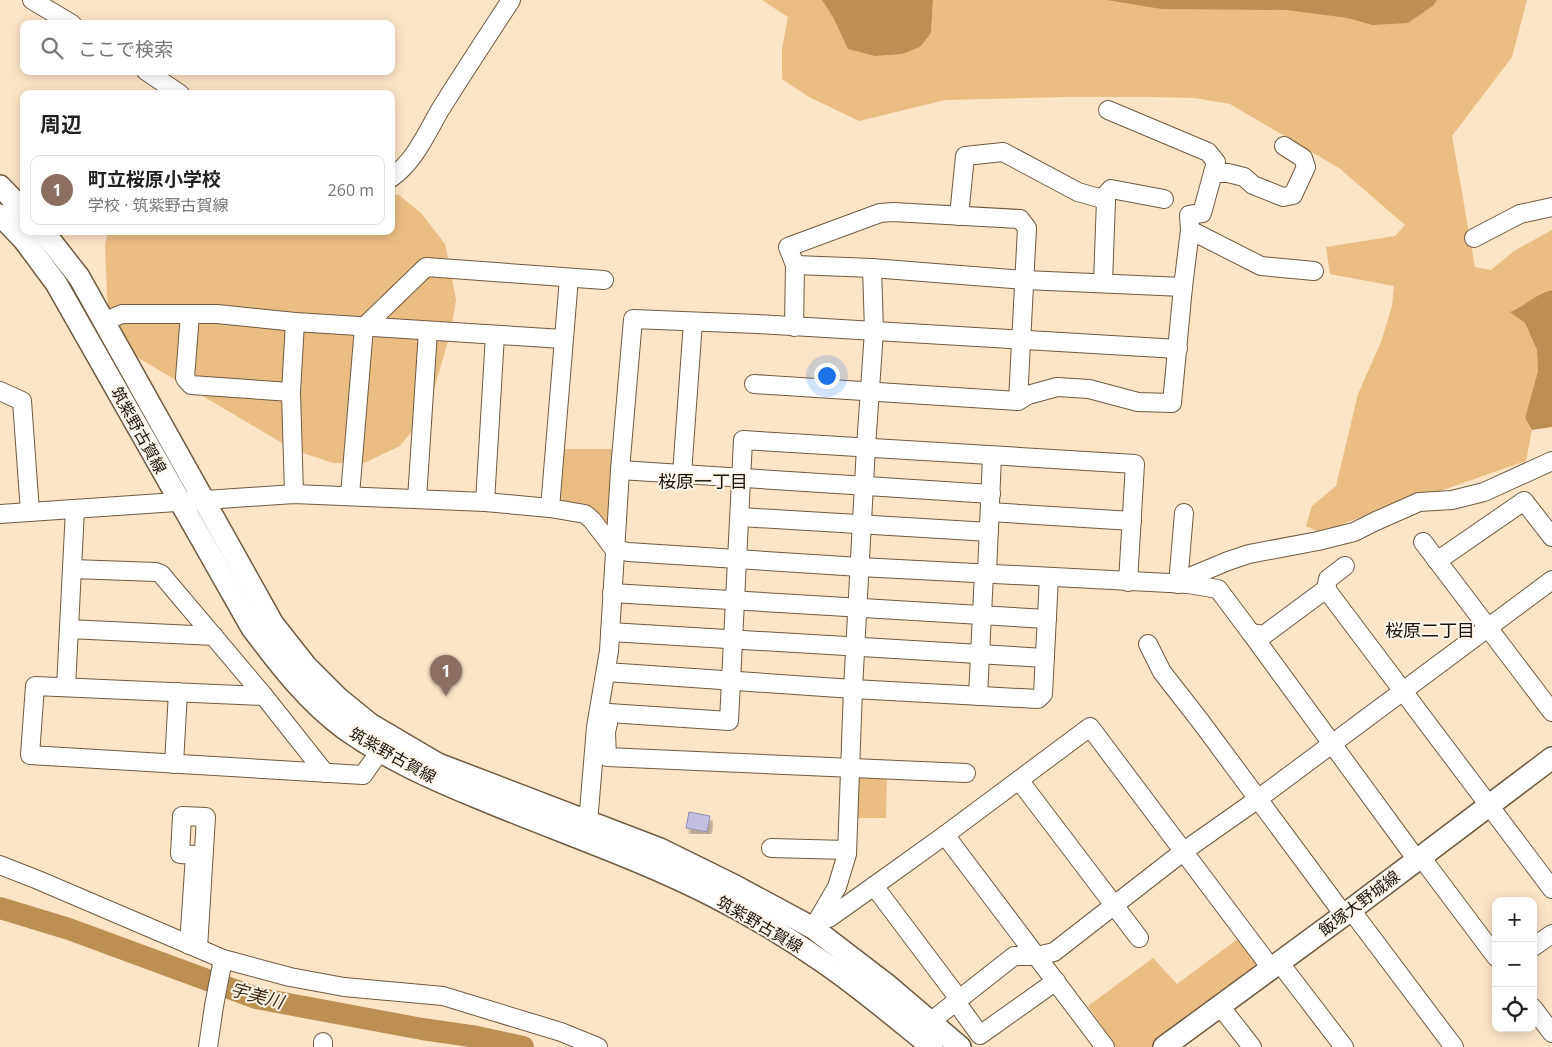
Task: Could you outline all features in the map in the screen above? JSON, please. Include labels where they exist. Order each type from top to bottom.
[{"type":"main road","points":[[0,186],[20,207]]},
{"type":"main road","name":"筑紫野古賀線","points":[[0,215],[24,240],[56,284],[252,628],[284,670],[317,706],[345,729],[380,751],[421,773],[657,870],[715,897],[823,961],[932,1047]]},
{"type":"main road","name":"筑紫野古賀線","points":[[46,235],[79,277],[273,624],[306,666],[338,698],[370,724],[438,764],[585,822],[660,849],[815,924],[960,1047]]},
{"type":"main road","name":"飯塚大野城線","points":[[1164,1047],[1348,912],[1552,758]]},
{"type":"street","points":[[32,0],[65,20]]},
{"type":"street","points":[[395,175],[400,172],[419,148],[440,110],[510,0]]},
{"type":"street","points":[[152,75],[174,90]]},
{"type":"street","points":[[754,384],[1018,401],[1028,395],[1057,387],[1089,389],[1138,402],[1172,404],[1190,215],[1202,213],[1216,162],[1208,152],[1108,110]]},
{"type":"street","points":[[1213,173],[1228,173],[1244,178],[1253,185],[1283,197],[1293,195],[1306,167],[1303,158],[1284,146]]},
{"type":"street","points":[[959,216],[964,156],[1003,152],[1078,192],[1106,200],[1103,283]]},
{"type":"street","points":[[1102,199],[1111,188],[1164,199]]},
{"type":"street","points":[[1474,238],[1520,214],[1552,207]]},
{"type":"street","points":[[794,327],[795,265],[788,247],[880,213],[892,212],[1020,219],[1027,228],[1018,401]]},
{"type":"street","points":[[1190,230],[1261,266],[1314,271]]},
{"type":"street","points":[[795,265],[872,268],[1025,280],[1183,287]]},
{"type":"street","points":[[350,496],[364,327],[426,267],[604,280]]},
{"type":"street","points":[[815,924],[837,887],[847,850],[852,689],[874,332],[872,268]]},
{"type":"street","points":[[550,508],[569,278]]},
{"type":"street","points":[[103,322],[122,314],[217,314],[364,327],[563,339]]},
{"type":"street","points":[[190,314],[185,378],[191,385],[291,392]]},
{"type":"street","points":[[585,822],[589,811],[596,727],[610,632],[614,549],[633,319],[1178,349]]},
{"type":"street","points":[[294,494],[291,392],[295,322]]},
{"type":"street","points":[[682,474],[692,322]]},
{"type":"street","points":[[417,499],[428,331]]},
{"type":"street","points":[[484,502],[495,335]]},
{"type":"street","points":[[0,391],[22,400],[30,512]]},
{"type":"street","points":[[609,712],[729,721],[743,440],[1135,464],[1128,582]]},
{"type":"street","points":[[978,696],[992,456]]},
{"type":"street","points":[[1183,584],[1192,576],[1228,561],[1267,550],[1318,541],[1354,532],[1419,502],[1452,500],[1484,492],[1552,461]]},
{"type":"street","points":[[620,470],[991,494]]},
{"type":"street","points":[[0,514],[294,494],[484,502],[550,508],[585,514],[592,520],[614,549],[628,552],[860,567],[1183,584],[1218,589],[1331,744],[1492,952]]},
{"type":"street","points":[[1437,561],[1524,501],[1552,537]]},
{"type":"street","points":[[66,687],[76,509]]},
{"type":"street","points":[[990,512],[1132,521]]},
{"type":"street","points":[[1183,584],[1184,513]]},
{"type":"street","points":[[740,517],[989,532]]},
{"type":"street","points":[[1422,542],[1552,712]]},
{"type":"street","points":[[1251,633],[1264,635],[1326,589],[1328,579],[1345,566]]},
{"type":"street","points":[[72,569],[156,572],[161,574],[264,696],[325,773]]},
{"type":"street","points":[[604,681],[732,681],[1038,699],[1043,694],[1049,577]]},
{"type":"street","points":[[930,1022],[1014,956],[1037,956],[1054,952],[1184,851],[1262,796],[1552,580]]},
{"type":"street","points":[[1326,589],[1552,890]]},
{"type":"street","points":[[612,593],[1047,619]]},
{"type":"street","points":[[69,629],[214,636]]},
{"type":"street","points":[[610,632],[1045,658]]},
{"type":"street","points":[[1148,644],[1162,672],[1262,796],[1348,912],[1454,1047]]},
{"type":"street","points":[[604,681],[609,691],[609,712],[606,732],[607,757],[966,773]]},
{"type":"street","points":[[264,696],[34,686],[30,755],[363,775],[380,751]]},
{"type":"street","points":[[174,764],[178,692]]},
{"type":"street","points":[[815,924],[829,918],[945,835],[1090,726],[1184,851],[1275,965],[1344,1047]]},
{"type":"street","points":[[1019,780],[1139,938]]},
{"type":"street","points":[[1262,796],[1288,821]]},
{"type":"street","points":[[182,816],[206,817],[194,947],[195,855],[180,854],[182,816]]},
{"type":"street","points":[[945,835],[1105,1047]]},
{"type":"street","points":[[771,848],[847,850]]},
{"type":"street","points":[[0,865],[194,947],[222,964],[344,987],[443,996],[561,1032],[598,1047]]},
{"type":"street","points":[[874,886],[980,1034],[1056,981]]},
{"type":"street","points":[[1537,944],[1552,934]]},
{"type":"street","points":[[208,1047],[222,964]]},
{"type":"street","points":[[1220,1006],[1252,1047]]},
{"type":"street","points":[[1537,1013],[1552,1033]]},
{"type":"shaded area","points":[[762,0],[822,0],[834,19],[931,33],[933,0],[1106,0],[1161,9],[1287,9],[1347,18],[1372,25],[1434,5],[1437,0],[1527,0],[1512,57],[1452,136],[1475,267],[1491,270],[1514,251],[1552,230],[1552,290],[1541,294],[1511,312],[1525,323],[1537,350],[1538,371],[1525,418],[1532,430],[1526,461],[1437,492],[1407,499],[1320,533],[1306,526],[1312,506],[1336,486],[1358,394],[1381,342],[1392,306],[1394,286],[1330,274],[1326,247],[1395,236],[1405,225],[1339,168],[1230,104],[1195,98],[1151,97],[945,100],[859,121],[809,97],[782,79],[782,49],[788,17]]},
{"type":"shaded area","points":[[822,0],[933,0],[931,33],[920,47],[902,54],[875,56],[848,49],[834,19]]},
{"type":"shaded area","points":[[1106,0],[1437,0],[1434,5],[1408,23],[1372,25],[1347,18],[1287,10],[1161,9]]},
{"type":"shaded area","points":[[395,194],[399,195],[421,213],[445,244],[456,300],[451,331],[427,413],[400,446],[362,464],[333,463],[294,450],[130,353],[111,331],[105,246],[107,235],[395,235]]},
{"type":"shaded area","points":[[1552,290],[1552,427],[1532,430],[1525,418],[1538,371],[1537,350],[1525,323],[1510,312],[1541,294]]},
{"type":"shaded area","points":[[561,449],[617,449],[611,531],[561,503],[557,498]]},
{"type":"shaded area","points":[[858,773],[887,774],[886,818],[857,818]]},
{"type":"shaded area","points":[[1239,938],[1260,966],[1152,1047],[1116,1047],[1088,1006],[1153,958],[1177,984]]},
{"type":"building","points":[[689,812],[710,816],[707,832],[686,828]]},
{"type":"waterway","name":"宇美川","points":[[0,908],[69,929],[256,998],[422,1029],[477,1037],[523,1047]]},
{"type":"place","name":"町立桜原小学校","points":[[446,696]]},
{"type":"district","name":"桜原一丁目","points":[[703,481]]},
{"type":"district","name":"桜原二丁目","points":[[1430,630]]}]
